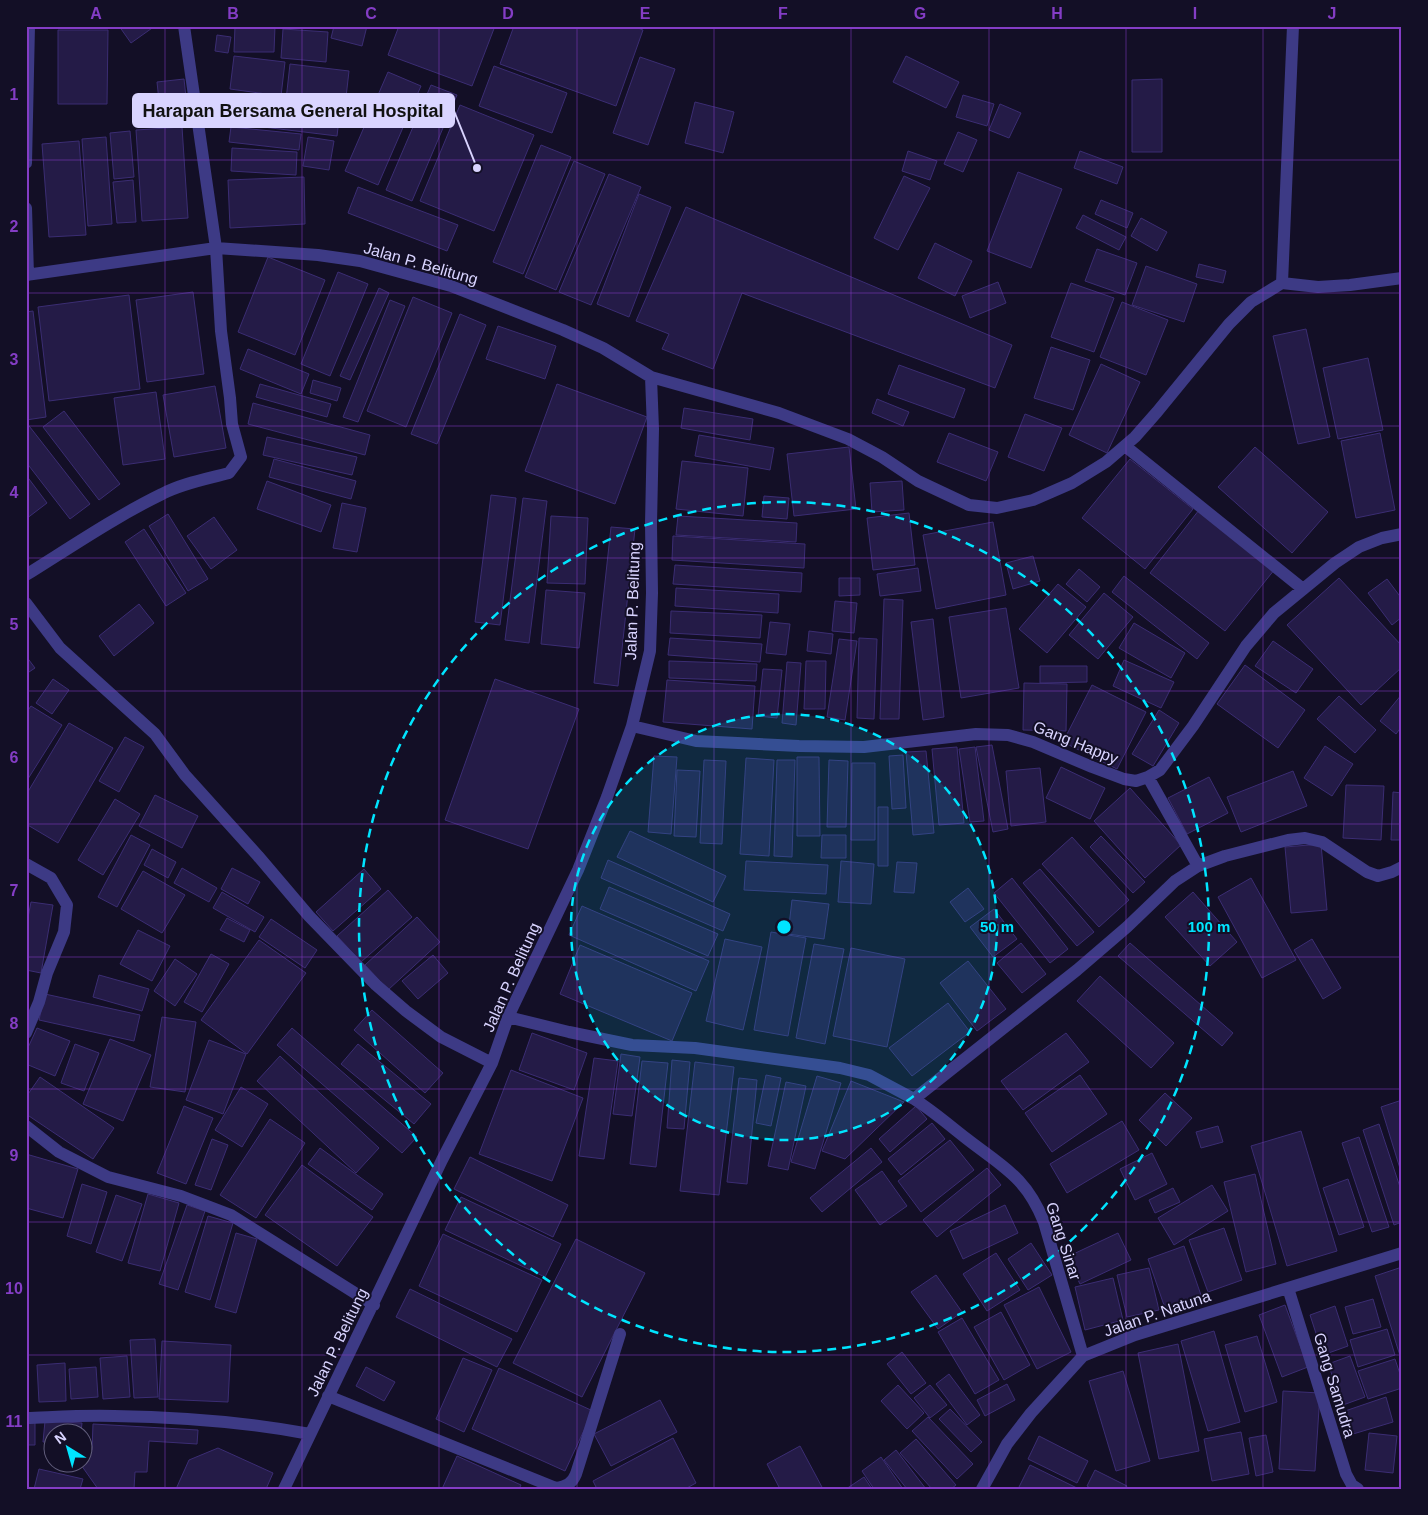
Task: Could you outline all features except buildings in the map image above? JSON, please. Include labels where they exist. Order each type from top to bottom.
[{"type":"street","points":[[26,163],[29,26]]},
{"type":"street","points":[[26,575],[96,531],[164,493],[193,482],[229,474],[241,457],[232,424],[221,331],[216,248],[184,26]]},
{"type":"street","points":[[1282,283],[1293,26]]},
{"type":"street","points":[[26,208],[27,275]]},
{"type":"street","name":"Jalan P. Belitung","points":[[27,275],[216,248],[318,255],[360,261],[451,286],[571,333],[603,348],[651,377],[653,429],[650,651],[632,726],[607,797],[578,870],[508,1017],[492,1063],[442,1160],[328,1396],[306,1433],[284,1489]]},
{"type":"street","points":[[651,377],[779,413],[848,439],[882,457],[918,482],[969,505],[997,508],[1033,500],[1072,483],[1106,462],[1125,446],[1158,412],[1229,324],[1251,302],[1282,283],[1334,286],[1402,278]]},
{"type":"street","points":[[1125,446],[1302,589]]},
{"type":"street","points":[[1198,866],[1148,777],[1160,770],[1246,646],[1274,613],[1334,563],[1359,547],[1382,538],[1402,534]]},
{"type":"street","points":[[26,603],[60,648],[155,734],[185,775],[309,916],[376,985],[406,1011],[441,1037],[492,1063]]},
{"type":"street","name":"Gang Happy","points":[[632,726],[696,741],[800,746],[864,747],[976,734],[1008,734],[1033,742],[1124,779],[1136,781],[1148,777]]},
{"type":"street","points":[[914,1099],[1078,970],[1175,881],[1198,866],[1225,856],[1288,840],[1305,838],[1322,842],[1367,872],[1378,876],[1392,872],[1402,866]]},
{"type":"street","points":[[26,864],[51,878],[67,905],[64,932],[26,1033]]},
{"type":"street","name":"Gang Sinar","points":[[508,1017],[632,1045],[695,1048],[840,1068],[869,1075],[914,1099],[933,1111],[999,1162],[1018,1178],[1029,1192],[1044,1222],[1083,1356]]},
{"type":"street","points":[[26,1126],[59,1152],[108,1177],[181,1196],[231,1215],[374,1304]]},
{"type":"street","name":"Jalan P. Natuna","points":[[982,1489],[1007,1444],[1031,1413],[1083,1356],[1135,1334],[1402,1253]]},
{"type":"street","name":"Gang Samudra","points":[[1288,1288],[1346,1474],[1352,1485],[1358,1489]]},
{"type":"street","points":[[328,1396],[556,1488],[564,1487],[573,1482],[576,1474],[620,1334]]},
{"type":"street","points":[[26,1418],[113,1416],[233,1422],[306,1433]]},
{"type":"place","name":"Harapan Bersama General Hospital","points":[[477,168]]}]
